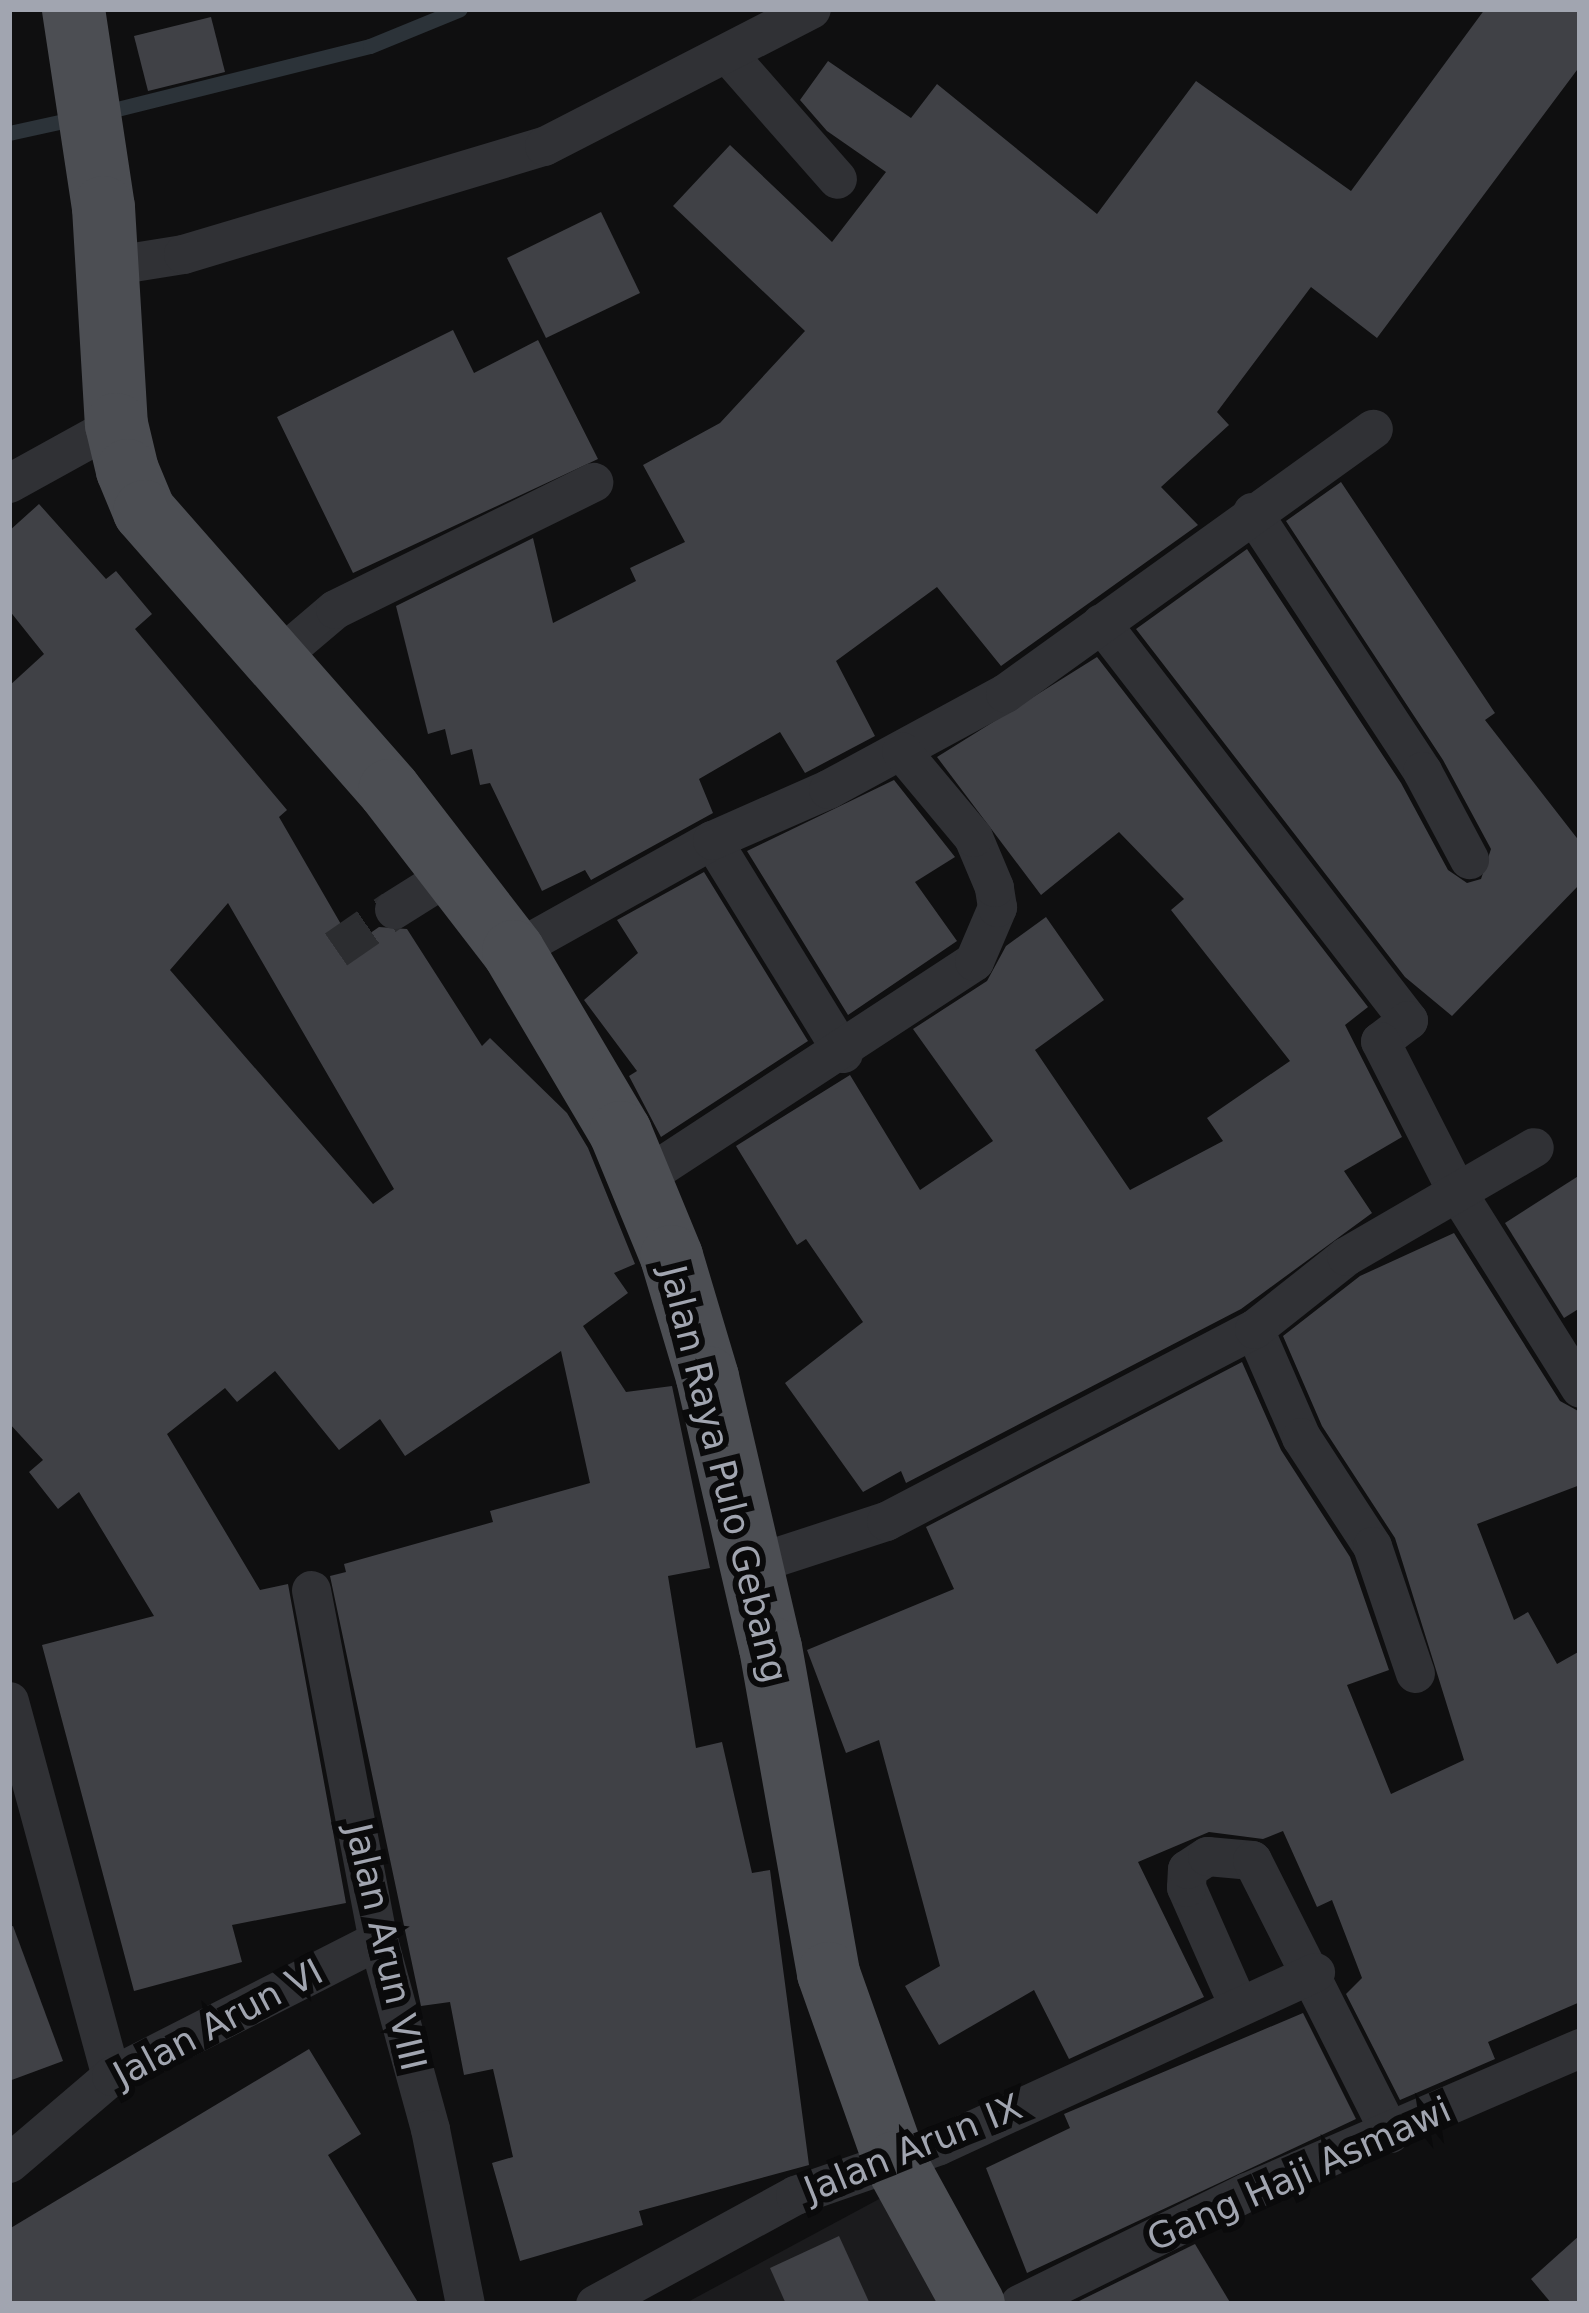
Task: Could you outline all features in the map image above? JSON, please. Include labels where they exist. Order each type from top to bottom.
[{"type":"main road","name":"Jalan Raya Pulo Gebang","points":[[83,26],[105,236],[116,424],[144,511],[276,659],[513,951],[603,1099],[640,1179],[707,1377],[751,1564],[828,1973],[895,2162],[973,2304]]},
{"type":"street","points":[[105,236],[183,254],[544,146],[730,57],[811,9]]},
{"type":"street","points":[[730,57],[837,179]]},
{"type":"street","points":[[9,483],[116,424]]},
{"type":"street","points":[[513,951],[712,840],[901,751],[1005,693],[1372,429]]},
{"type":"street","points":[[276,659],[335,609],[593,482]]},
{"type":"street","points":[[1252,512],[1422,771],[1469,859]]},
{"type":"street","points":[[1101,623],[1408,1021],[1381,1041],[1457,1192],[1580,1388]]},
{"type":"street","points":[[640,1179],[843,1052],[974,961],[997,907],[973,837],[901,751]]},
{"type":"street","points":[[712,840],[843,1052]]},
{"type":"street","points":[[394,910],[453,872]]},
{"type":"street","points":[[751,1564],[886,1521],[1254,1328],[1346,1256],[1534,1147]]},
{"type":"street","points":[[1254,1328],[1301,1437],[1372,1546],[1415,1673]]},
{"type":"street","name":"Jalan Arun VIII","points":[[311,1590],[378,1940],[430,2128],[465,2304]]},
{"type":"street","points":[[9,1701],[25,1827],[111,2076]]},
{"type":"street","points":[[1238,2005],[1186,1887],[1187,1868],[1207,1856],[1239,1853],[1252,1860],[1295,1951],[1315,1972],[1390,2133]]},
{"type":"street","name":"Jalan Arun VI","points":[[9,2163],[111,2076],[378,1940]]},
{"type":"street","name":"Jalan Arun IX","points":[[595,2304],[794,2195],[895,2162],[1315,1972]]},
{"type":"street","name":"Gang Haji Asmawi","points":[[1019,2304],[1246,2192],[1580,2048]]},
{"type":"shaded area","points":[[881,2198],[940,2304],[684,2304]]},
{"type":"building","points":[[1485,9],[1580,9],[1580,66],[1377,338],[1311,287],[1217,412],[1229,425],[1161,487],[1198,525],[1001,666],[937,587],[836,661],[875,736],[805,773],[780,732],[699,779],[713,813],[591,880],[585,870],[542,891],[490,783],[480,785],[472,749],[451,755],[445,729],[428,734],[396,606],[533,538],[553,623],[636,581],[630,568],[685,542],[643,465],[720,423],[805,331],[673,206],[730,145],[832,242],[886,172],[827,131],[800,100],[828,61],[911,118],[937,84],[1097,214],[1196,81],[1351,191]]},
{"type":"building","points":[[211,17],[225,72],[148,91],[134,36]]},
{"type":"building","points":[[601,212],[640,293],[546,338],[507,258]]},
{"type":"building","points":[[453,330],[474,373],[538,340],[598,459],[353,573],[277,417]]},
{"type":"building","points":[[1341,482],[1495,713],[1485,720],[1580,842],[1580,884],[1452,1016],[1405,977],[1136,629],[1247,549],[1401,783],[1448,870],[1467,883],[1481,879],[1491,849],[1443,760],[1286,521]]},
{"type":"building","points":[[39,504],[106,579],[116,571],[152,614],[135,629],[287,810],[279,817],[353,945],[379,927],[407,929],[482,1046],[490,1038],[567,1113],[588,1148],[635,1264],[614,1273],[628,1293],[583,1326],[626,1392],[672,1386],[710,1568],[668,1576],[696,1748],[722,1742],[752,1873],[770,1870],[809,2165],[639,2211],[643,2225],[520,2261],[492,2163],[513,2157],[493,2069],[464,2075],[450,2002],[421,2006],[330,1576],[346,1572],[344,1564],[493,1522],[490,1511],[590,1483],[561,1351],[405,1456],[380,1419],[339,1450],[275,1371],[237,1402],[225,1388],[167,1434],[260,1590],[288,1584],[346,1903],[232,1925],[242,1962],[134,1991],[42,1645],[154,1616],[79,1492],[58,1509],[29,1472],[43,1460],[9,1423],[9,686],[44,654],[9,610],[9,531]],"holes":[[[228,903],[394,1189],[373,1204],[170,970]]]},
{"type":"building","points":[[1097,657],[1368,1007],[1345,1025],[1402,1137],[1344,1171],[1372,1213],[1241,1309],[906,1483],[901,1471],[863,1492],[785,1383],[863,1322],[806,1239],[797,1245],[736,1146],[850,1075],[920,1190],[993,1141],[913,1029],[987,981],[1006,946],[1046,917],[1104,1000],[1035,1050],[1130,1190],[1223,1141],[1207,1118],[1290,1061],[1171,910],[1184,899],[1119,832],[1041,895],[937,757]]},
{"type":"building","points":[[894,780],[955,857],[915,882],[957,941],[848,1015],[747,851]]},
{"type":"building","points":[[704,872],[808,1041],[661,1137],[629,1076],[637,1071],[584,1000],[638,953],[617,920]]},
{"type":"building","points":[[1580,1175],[1580,1308],[1564,1318],[1505,1223]]},
{"type":"building","points":[[1454,1233],[1560,1401],[1580,1412],[1580,1485],[1477,1524],[1514,1620],[1528,1612],[1557,1664],[1580,1651],[1580,2002],[1488,2042],[1495,2059],[1400,2100],[1346,1994],[1362,1978],[1332,1900],[1317,1907],[1283,1831],[1263,1839],[1209,1832],[1138,1862],[1204,1997],[1069,2059],[1034,1990],[939,2045],[905,1986],[940,1966],[879,1740],[846,1753],[807,1650],[954,1589],[926,1527],[1242,1362],[1281,1450],[1350,1557],[1389,1670],[1347,1685],[1391,1794],[1464,1760],[1395,1538],[1322,1426],[1283,1336],[1360,1276]]},
{"type":"building","points":[[13,1926],[63,2061],[9,2081],[9,1927]]},
{"type":"building","points":[[1303,2013],[1356,2119],[1027,2273],[986,2168],[1070,2128],[1064,2114]]},
{"type":"building","points":[[309,2049],[361,2134],[328,2155],[419,2304],[9,2304],[9,2229]]},
{"type":"building","points":[[1580,2235],[1580,2304],[1552,2304],[1531,2279]]},
{"type":"building","points":[[839,2236],[870,2304],[786,2304],[770,2268]]},
{"type":"building","points":[[1195,2244],[1231,2304],[1073,2304]]},
{"type":"waterway","points":[[101,113],[370,46],[460,9]]},
{"type":"waterway","points":[[9,133],[77,118]]},
{"type":"tunnel","points":[[336,949],[394,909]]}]
